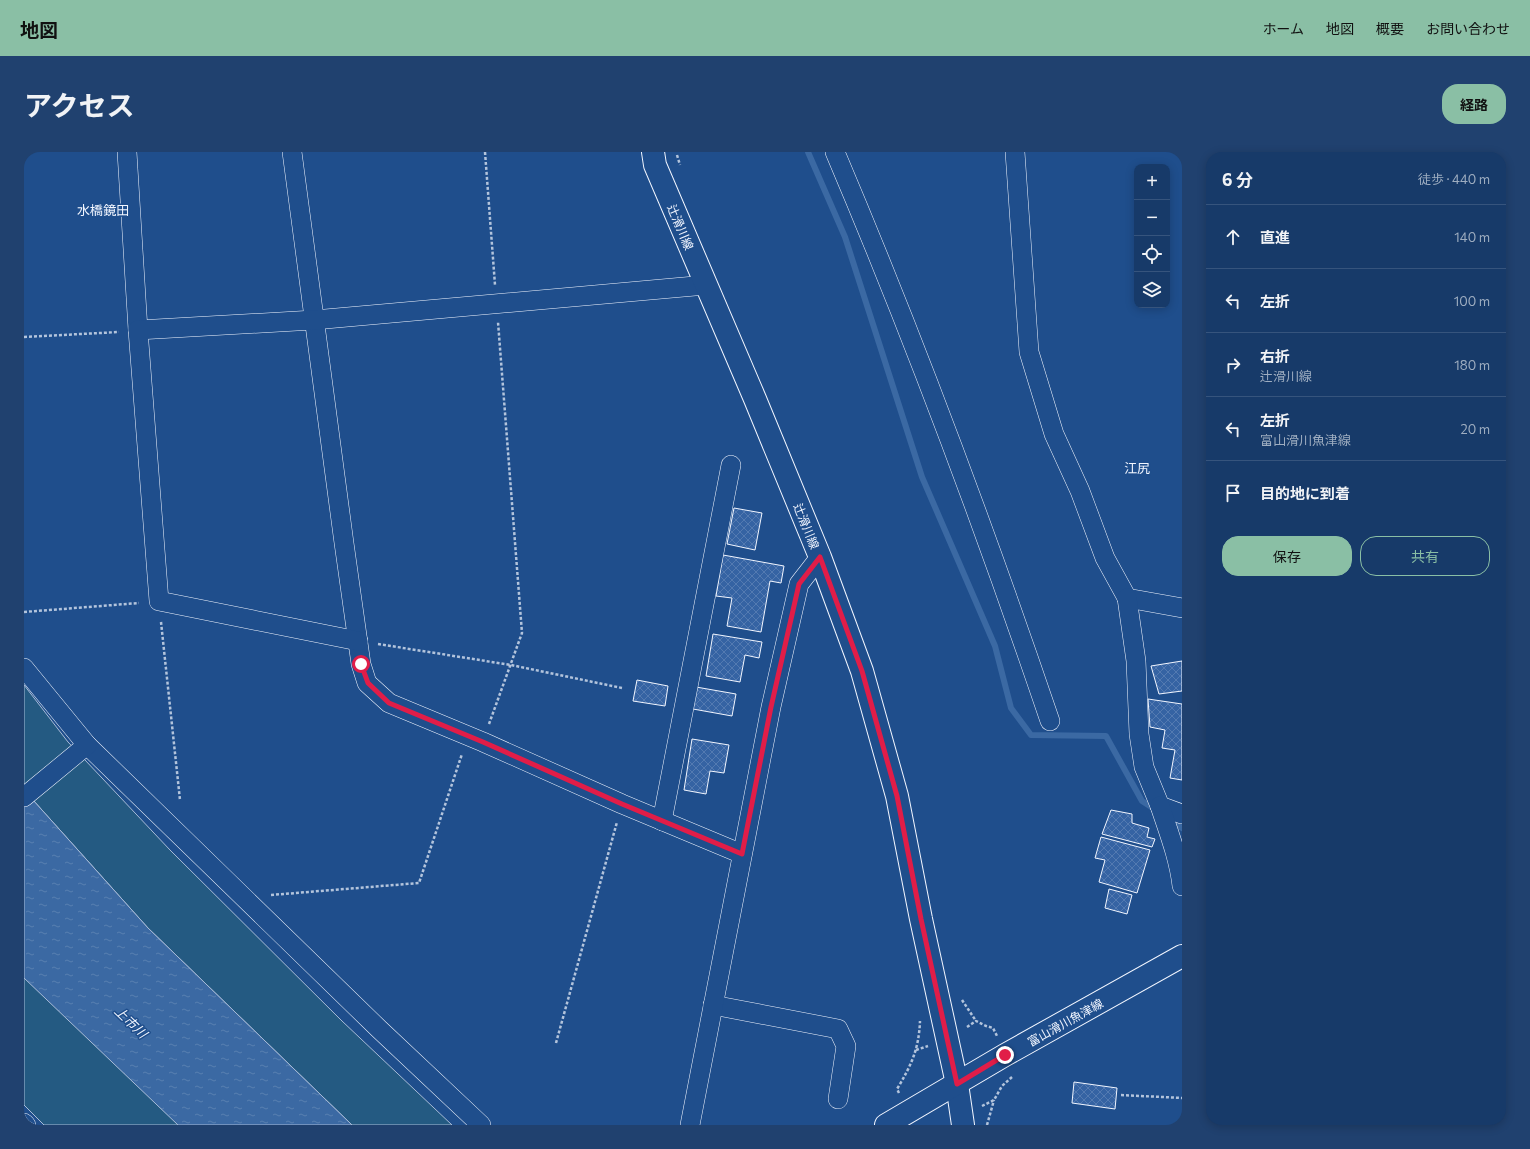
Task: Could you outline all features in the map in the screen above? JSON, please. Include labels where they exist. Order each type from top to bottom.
[{"type":"main road","name":"辻滑川線","points":[[653,152],[655,165],[820,557],[862,671],[897,796],[921,919],[957,1084],[963,1125]]},
{"type":"main road","name":"富山滑川魚津線","points":[[886,1125],[1005,1055],[1182,956]]},
{"type":"street","points":[[127,152],[138,330],[159,601],[358,641]]},
{"type":"street","points":[[292,152],[361,664],[368,683],[389,703],[476,739],[622,804],[742,854]]},
{"type":"street","points":[[835,152],[910,337],[946,432],[1009,600],[1050,721]]},
{"type":"street","points":[[1015,152],[1029,352],[1054,434],[1080,491],[1104,558],[1127,598],[1136,661],[1139,734],[1144,767],[1172,839],[1181,875],[1182,886]]},
{"type":"street","points":[[138,330],[314,320],[497,305],[706,285]]},
{"type":"street","points":[[662,821],[731,465]]},
{"type":"street","points":[[690,1125],[771,707],[799,584],[820,557]]},
{"type":"street","points":[[1127,598],[1182,608]]},
{"type":"street","points":[[24,668],[87,745],[379,1030],[481,1125]]},
{"type":"street","points":[[24,797],[87,745]]},
{"type":"street","points":[[1160,806],[1182,814]]},
{"type":"street","points":[[713,1005],[838,1030],[846,1046],[838,1099]]},
{"type":"path","points":[[254,908],[265,896],[419,883],[476,739],[511,665],[522,633],[485,152]]},
{"type":"path","points":[[24,337],[138,330]]},
{"type":"path","points":[[24,612],[159,601],[180,800]]},
{"type":"path","points":[[358,641],[511,665],[622,688]]},
{"type":"path","points":[[556,1043],[622,804]]},
{"type":"path","points":[[916,1050],[920,1033],[920,1017]]},
{"type":"path","points":[[1121,1095],[1182,1098]]},
{"type":"path","points":[[987,1125],[987,1119],[994,1100]]},
{"type":"shaded area","points":[[24,685],[68,742],[170,850],[342,1021],[452,1125],[352,1125],[148,928],[24,790]]},
{"type":"shaded area","points":[[24,977],[179,1125],[44,1125],[24,1105]]},
{"type":"water","name":"上市川","points":[[24,790],[148,928],[352,1125],[178,1125],[24,978]]},
{"type":"building","points":[[734,508],[762,513],[755,550],[727,544]]},
{"type":"building","points":[[723,555],[784,566],[781,583],[770,581],[761,632],[727,626],[732,598],[716,596]]},
{"type":"building","points":[[713,634],[762,642],[759,658],[745,655],[740,682],[706,676]]},
{"type":"building","points":[[1182,661],[1182,691],[1159,694],[1151,666]]},
{"type":"building","points":[[637,680],[668,686],[665,706],[633,701]]},
{"type":"building","points":[[696,687],[736,694],[732,716],[693,709]]},
{"type":"building","points":[[1148,699],[1182,704],[1182,780],[1170,778],[1175,750],[1162,748],[1165,730],[1150,727]]},
{"type":"building","points":[[692,739],[729,745],[724,773],[710,771],[706,794],[684,790]]},
{"type":"building","points":[[1111,810],[1132,814],[1132,823],[1149,828],[1147,837],[1155,839],[1152,847],[1102,834]]},
{"type":"building","points":[[1101,837],[1150,850],[1137,893],[1099,882],[1105,860],[1095,858]]},
{"type":"building","points":[[1109,889],[1132,895],[1127,914],[1105,908]]},
{"type":"building","points":[[1074,1082],[1117,1088],[1115,1109],[1072,1103]]},
{"type":"waterway","points":[[808,152],[845,237],[922,477],[995,646],[1011,708],[1031,735],[1106,736],[1142,801],[1156,810]]},
{"type":"waterway","points":[[1170,820],[1182,828]]},
{"type":"district","name":"水橋鏡田","points":[[103,210]]},
{"type":"district","name":"江尻","points":[[1137,468]]},
{"type":"route","points":[[361,664],[368,683],[389,703],[483,742],[622,804],[742,854],[771,707],[799,584],[820,557],[862,671],[897,796],[921,919],[957,1084],[1005,1055]]}]
